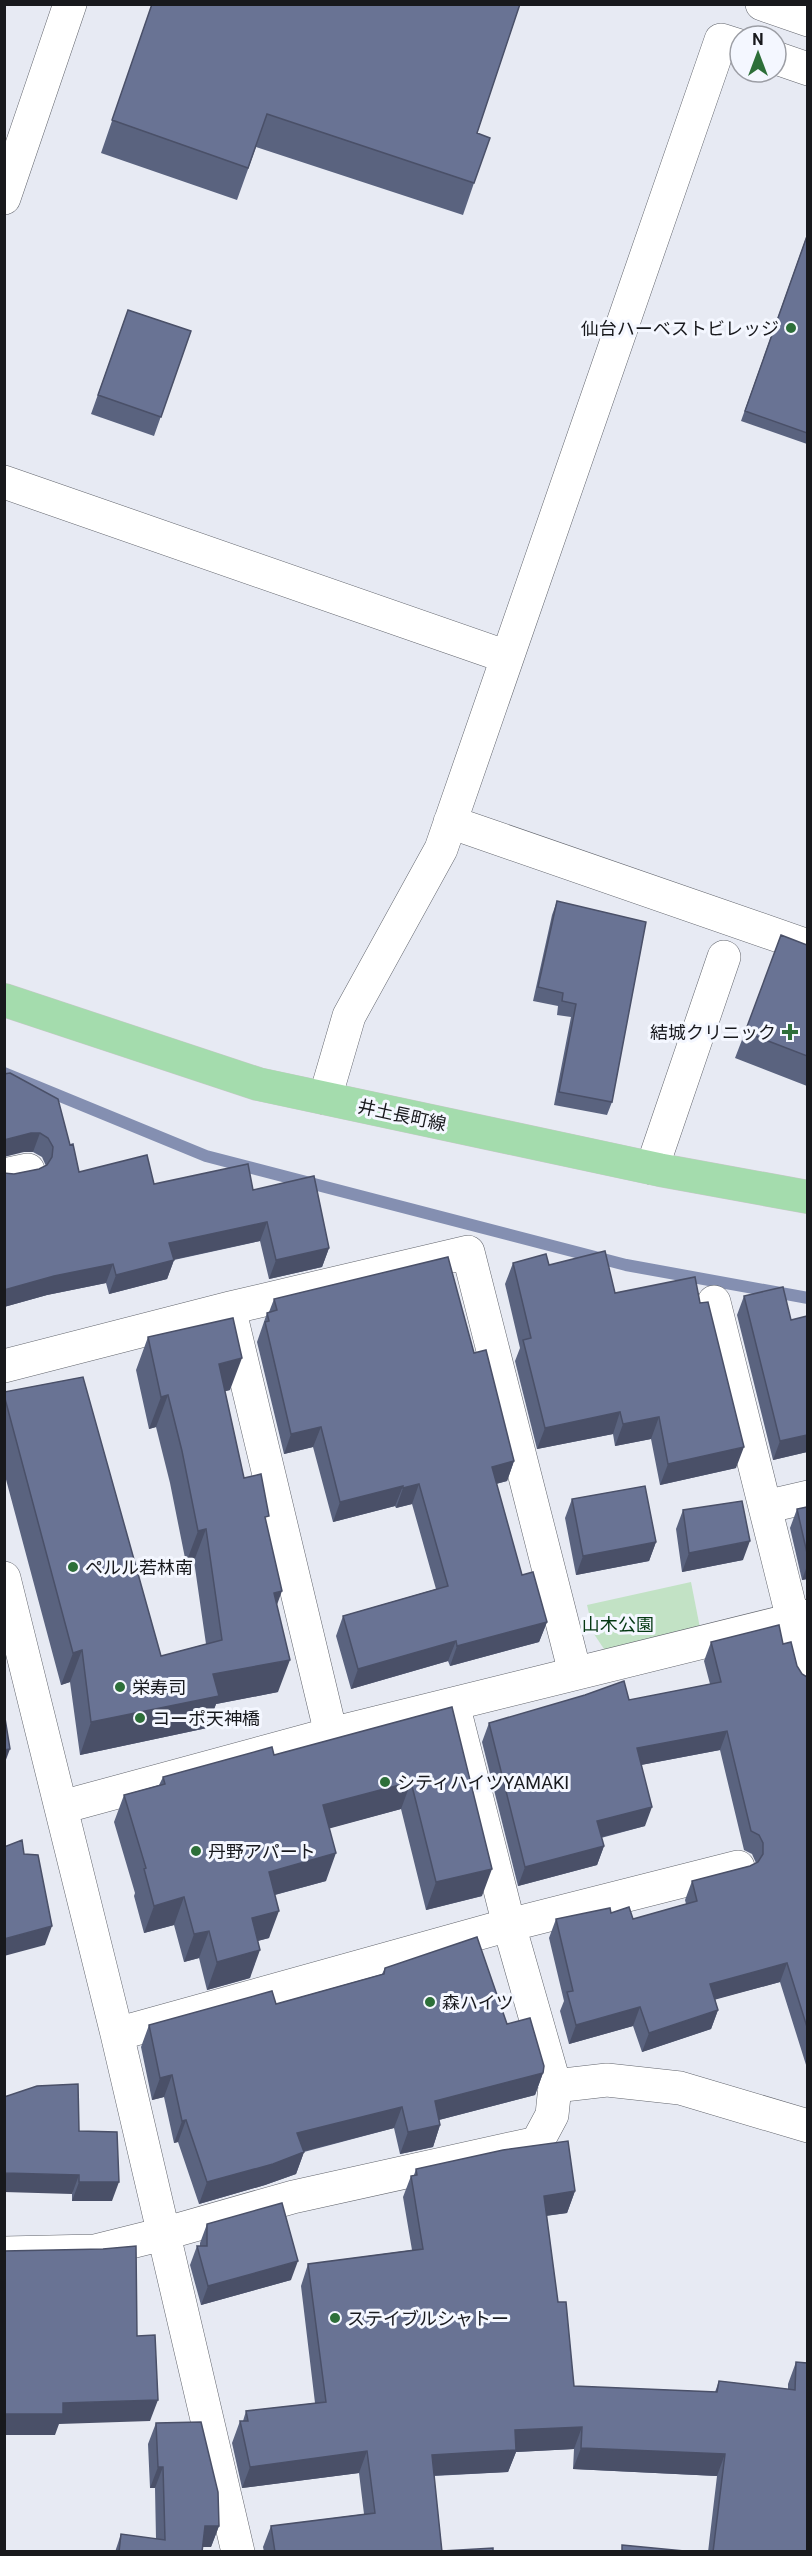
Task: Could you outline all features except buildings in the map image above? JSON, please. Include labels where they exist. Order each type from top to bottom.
[{"type":"main road","name":"井土長町線","points":[[4,1000],[258,1084],[652,1168],[807,1197]]},
{"type":"street","points":[[6,192],[70,4]]},
{"type":"street","points":[[762,4],[807,20]]},
{"type":"street","points":[[325,1098],[349,1016],[441,849],[722,40],[728,42]]},
{"type":"street","points":[[788,62],[807,69]]},
{"type":"street","points":[[4,482],[507,657]]},
{"type":"street","points":[[450,822],[807,946]]},
{"type":"street","points":[[652,1168],[724,957]]},
{"type":"street","points":[[4,1366],[230,1308],[468,1252],[575,1674]]},
{"type":"street","points":[[714,1302],[765,1507],[800,1617],[807,1680]]},
{"type":"street","points":[[230,1308],[331,1734]]},
{"type":"street","points":[[765,1507],[807,1497]]},
{"type":"street","points":[[4,1578],[117,2034],[238,2552]]},
{"type":"street","points":[[62,1808],[331,1734],[800,1617]]},
{"type":"street","points":[[4,2253],[95,2251],[293,2198],[537,2143],[552,2115],[555,2086],[509,1925],[453,1704]]},
{"type":"street","points":[[117,2034],[509,1925],[738,1867]]},
{"type":"street","points":[[555,2086],[607,2080],[680,2088],[807,2126]]},
{"type":"green space","name":"山木公園","points":[[691,1582],[700,1628],[606,1652],[594,1634],[587,1605]]},
{"type":"waterway","points":[[4,1073],[206,1156],[626,1265],[808,1298]]},
{"type":"place","name":"仙台ハーベストビレッジ","points":[[791,328]]},
{"type":"place","name":"結城クリニック","points":[[790,1032]]},
{"type":"place","name":"ペルル若林南","points":[[73,1567]]},
{"type":"place","name":"栄寿司","points":[[120,1687]]},
{"type":"place","name":"コーポ天神橋","points":[[140,1718]]},
{"type":"place","name":"シティハイツYAMAKI","points":[[385,1782]]},
{"type":"place","name":"丹野アパート","points":[[196,1851]]},
{"type":"place","name":"森ハイツ","points":[[430,2002]]},
{"type":"place","name":"ステイブルシャトー","points":[[335,2318]]}]
